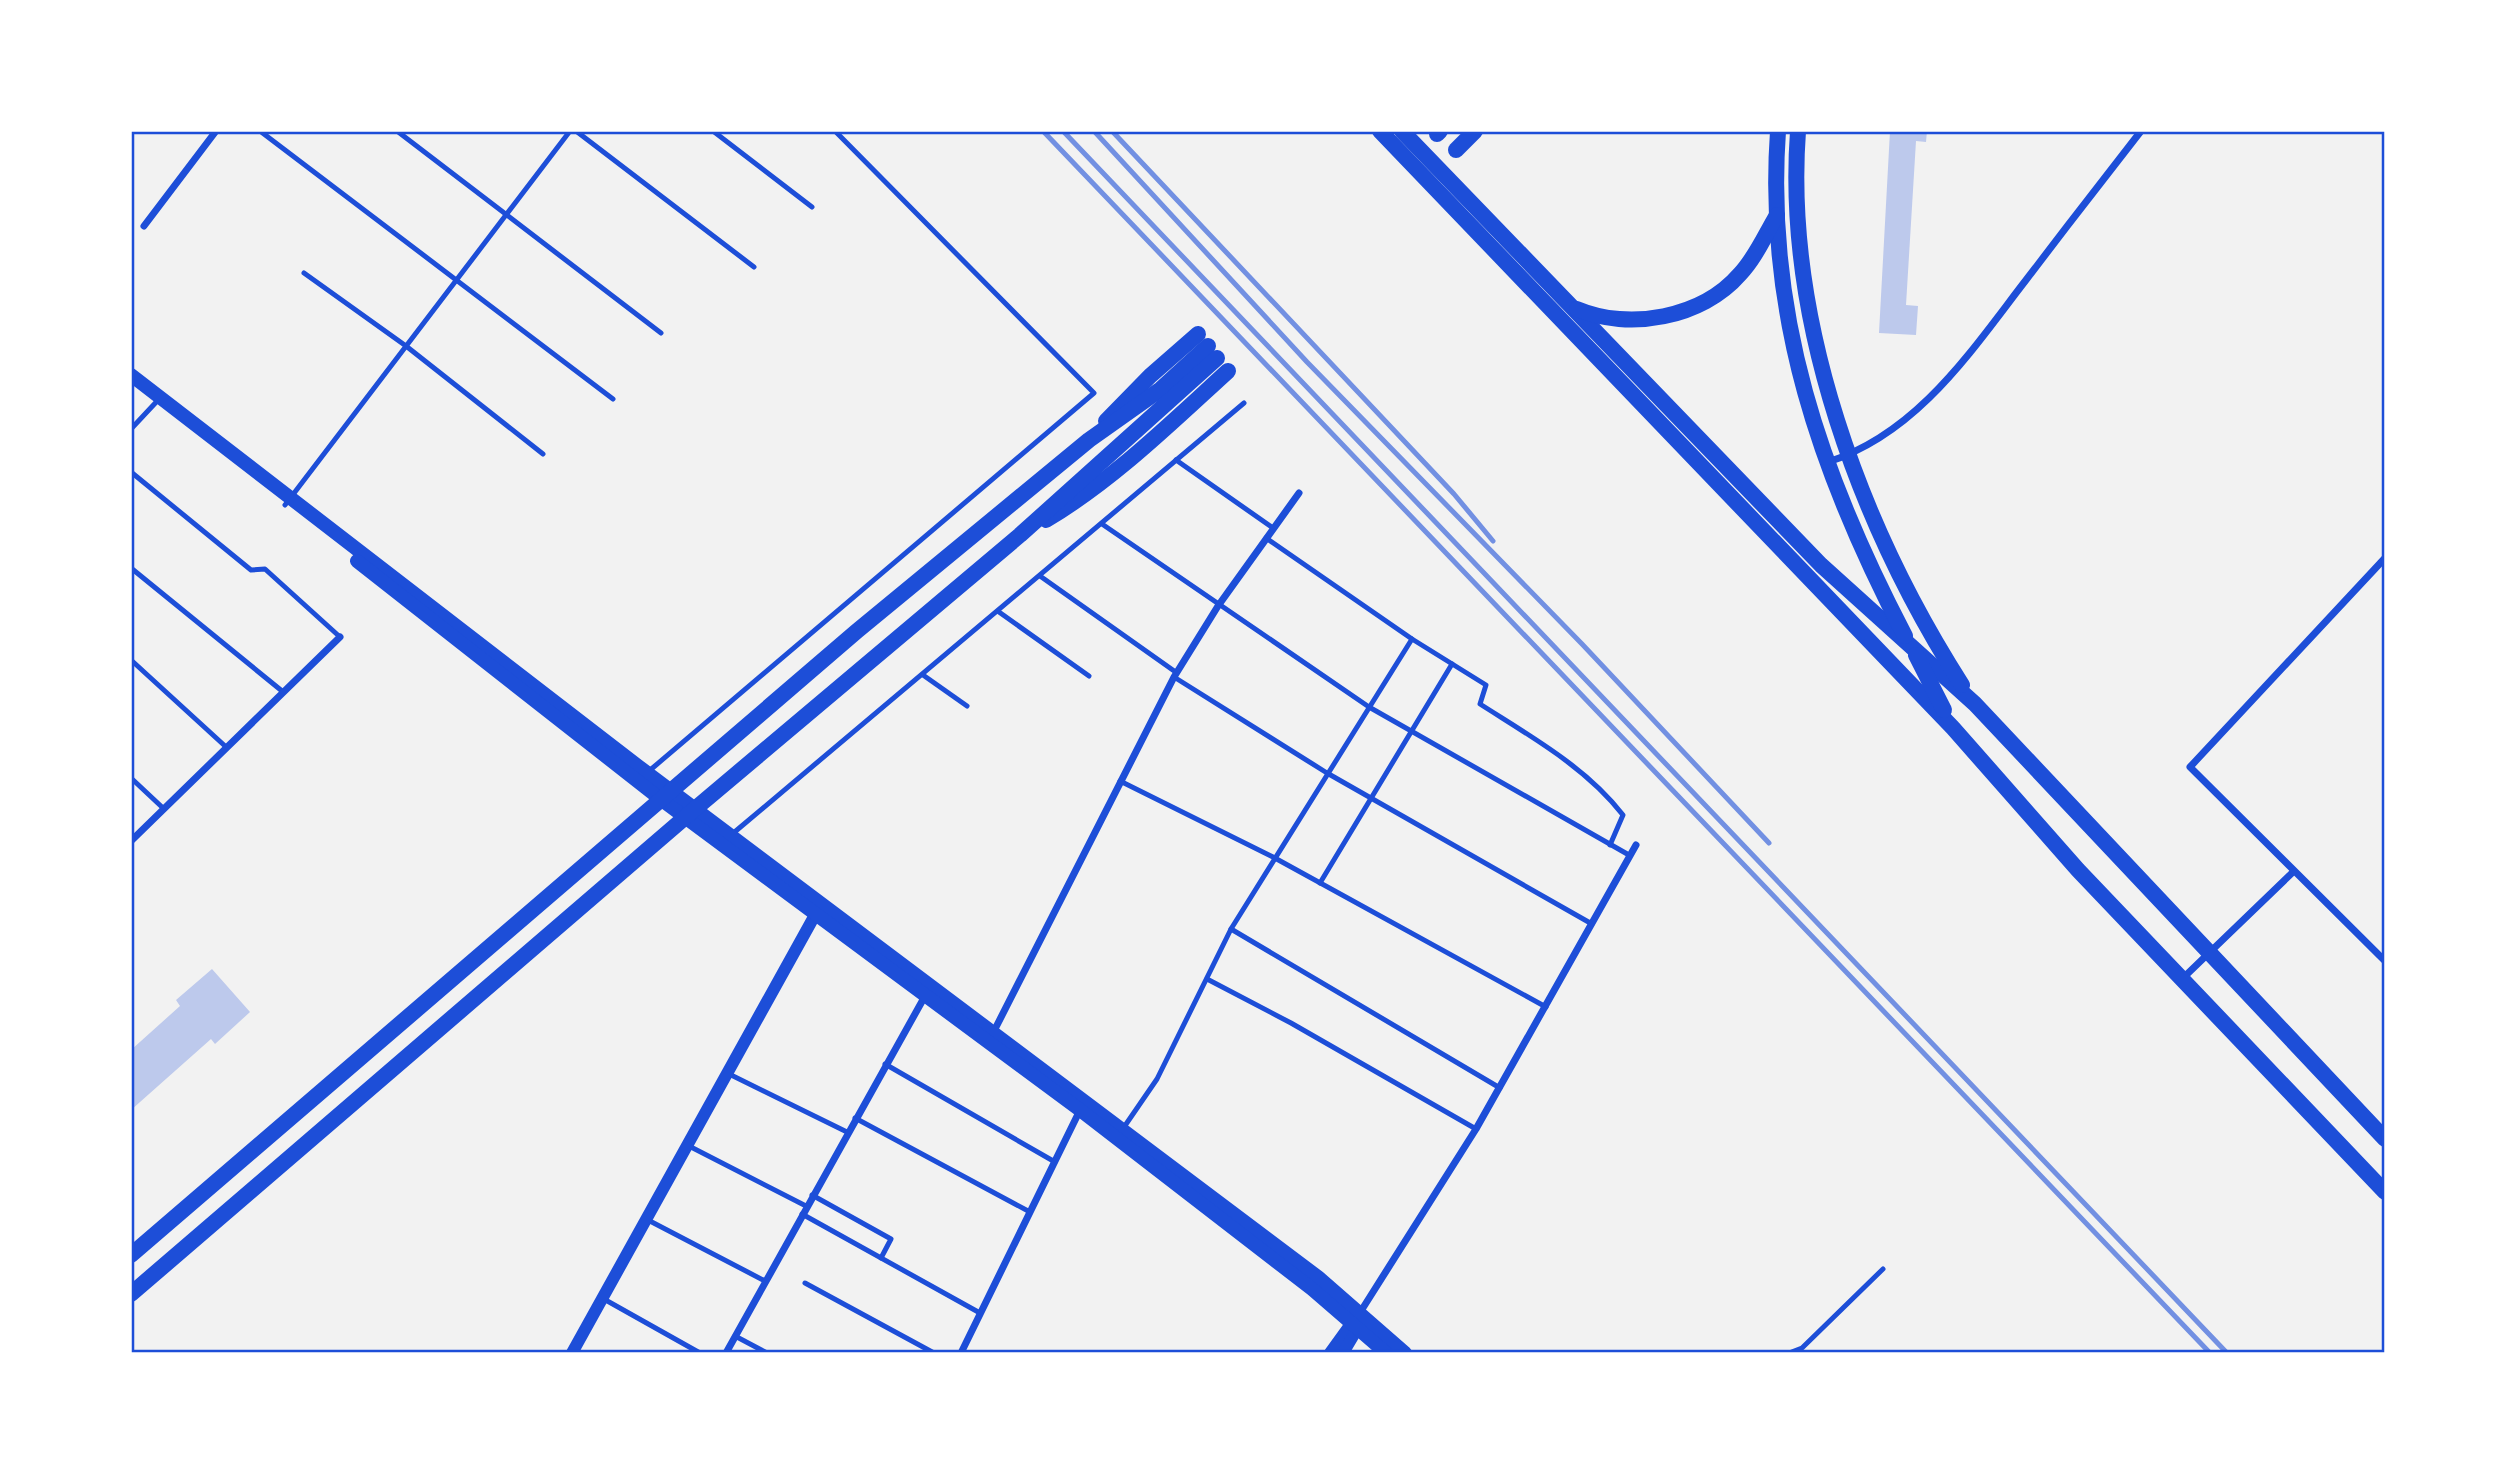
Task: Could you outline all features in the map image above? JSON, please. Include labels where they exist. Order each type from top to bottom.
[{"type":"main road","points":[[1380,131],[1570,306],[1821,565],[1975,704],[2385,1139]]},
{"type":"main road","points":[[1402,131],[1458,201],[1953,728],[2078,870],[2385,1192]]},
{"type":"main road","points":[[1456,150],[1475,131]]},
{"type":"main road","points":[[1778,131],[1777,214],[1780,271],[1787,325],[1810,413],[1846,516],[1953,728]]},
{"type":"main road","points":[[1798,131],[1795,175],[1800,242],[1812,319],[1850,455],[1875,521],[1915,609],[1975,704]]},
{"type":"main road","points":[[1570,306],[1592,315],[1633,321],[1699,305],[1738,277],[1752,260],[1795,175]]},
{"type":"main road","points":[[131,1255],[665,794],[1089,440],[1134,411],[1213,352],[1167,427],[1070,505],[1020,535],[690,813],[131,1294]]},
{"type":"main road","points":[[131,375],[157,401],[665,794],[1083,1105],[1357,1319],[1405,1353]]},
{"type":"main road","points":[[131,387],[157,401]]},
{"type":"main road","points":[[1357,1319],[1387,1353]]},
{"type":"street","points":[[144,226],[216,131]]},
{"type":"street","points":[[1827,462],[1850,455],[1915,412],[1960,365],[2141,131]]},
{"type":"street","points":[[991,1036],[1175,675],[1218,606],[1299,494]]},
{"type":"street","points":[[2385,558],[2190,767],[2385,961]]},
{"type":"street","points":[[131,841],[225,746],[340,637]]},
{"type":"street","points":[[1330,1353],[1357,1319],[1476,1129],[1636,845]]},
{"type":"street","points":[[2181,979],[2293,872]]},
{"type":"street","points":[[574,1352],[819,907]]},
{"type":"street","points":[[726,1353],[928,989]]},
{"type":"street","points":[[961,1353],[1083,1105]]},
{"type":"street","points":[[1343,1353],[1357,1319]]},
{"type":"lane","points":[[260,131],[613,399]]},
{"type":"lane","points":[[397,131],[662,333]]},
{"type":"lane","points":[[288,501],[570,131]]},
{"type":"lane","points":[[576,131],[754,268]]},
{"type":"lane","points":[[713,131],[812,207]]},
{"type":"lane","points":[[643,777],[1094,393],[835,131]]},
{"type":"lane","points":[[304,273],[406,346],[543,454]]},
{"type":"lane","points":[[131,429],[157,401]]},
{"type":"lane","points":[[726,839],[999,612],[1244,403]]},
{"type":"lane","points":[[1176,460],[1273,528]]},
{"type":"lane","points":[[131,472],[251,570],[265,569],[340,637]]},
{"type":"lane","points":[[1102,524],[1369,707],[1629,855]]},
{"type":"lane","points":[[1266,538],[1412,639],[1486,685],[1480,704],[1541,743],[1608,796],[1623,815],[1610,845]]},
{"type":"lane","points":[[131,569],[282,691]]},
{"type":"lane","points":[[1040,576],[1175,675],[1327,773],[1592,924]]},
{"type":"lane","points":[[999,612],[1089,676]]},
{"type":"lane","points":[[1119,1133],[1157,1079],[1231,929],[1273,857],[1412,639]]},
{"type":"lane","points":[[131,660],[225,746]]},
{"type":"lane","points":[[1320,883],[1452,664]]},
{"type":"lane","points":[[923,675],[967,706]]},
{"type":"lane","points":[[131,778],[163,808]]},
{"type":"lane","points":[[1120,781],[1273,857],[1546,1007]]},
{"type":"lane","points":[[1231,929],[1500,1088]]},
{"type":"lane","points":[[1207,979],[1291,1023],[1476,1129]]},
{"type":"lane","points":[[885,1064],[1055,1162]]},
{"type":"lane","points":[[727,1073],[847,1132]]},
{"type":"lane","points":[[855,1118],[1030,1212]]},
{"type":"lane","points":[[687,1145],[980,1313]]},
{"type":"lane","points":[[812,1195],[891,1239],[881,1258]]},
{"type":"lane","points":[[646,1219],[765,1281]]},
{"type":"lane","points":[[1789,1353],[1802,1348],[1884,1269]]},
{"type":"lane","points":[[805,1283],[934,1353]]},
{"type":"lane","points":[[602,1298],[700,1353]]},
{"type":"lane","points":[[735,1336],[766,1353]]},
{"type":"building","points":[[1890,131],[1927,131],[1926,142],[1916,141],[1906,305],[1918,306],[1916,335],[1879,333]]},
{"type":"building","points":[[212,969],[250,1012],[215,1044],[211,1039],[131,1110],[131,1050],[180,1006],[176,1000]]},
{"type":"railway","points":[[1043,131],[2210,1353]]},
{"type":"railway","points":[[1063,131],[2227,1353]]},
{"type":"railway","points":[[1094,131],[1307,362],[1582,644],[1769,843]]},
{"type":"railway","points":[[1112,131],[1454,494],[1493,541]]}]
